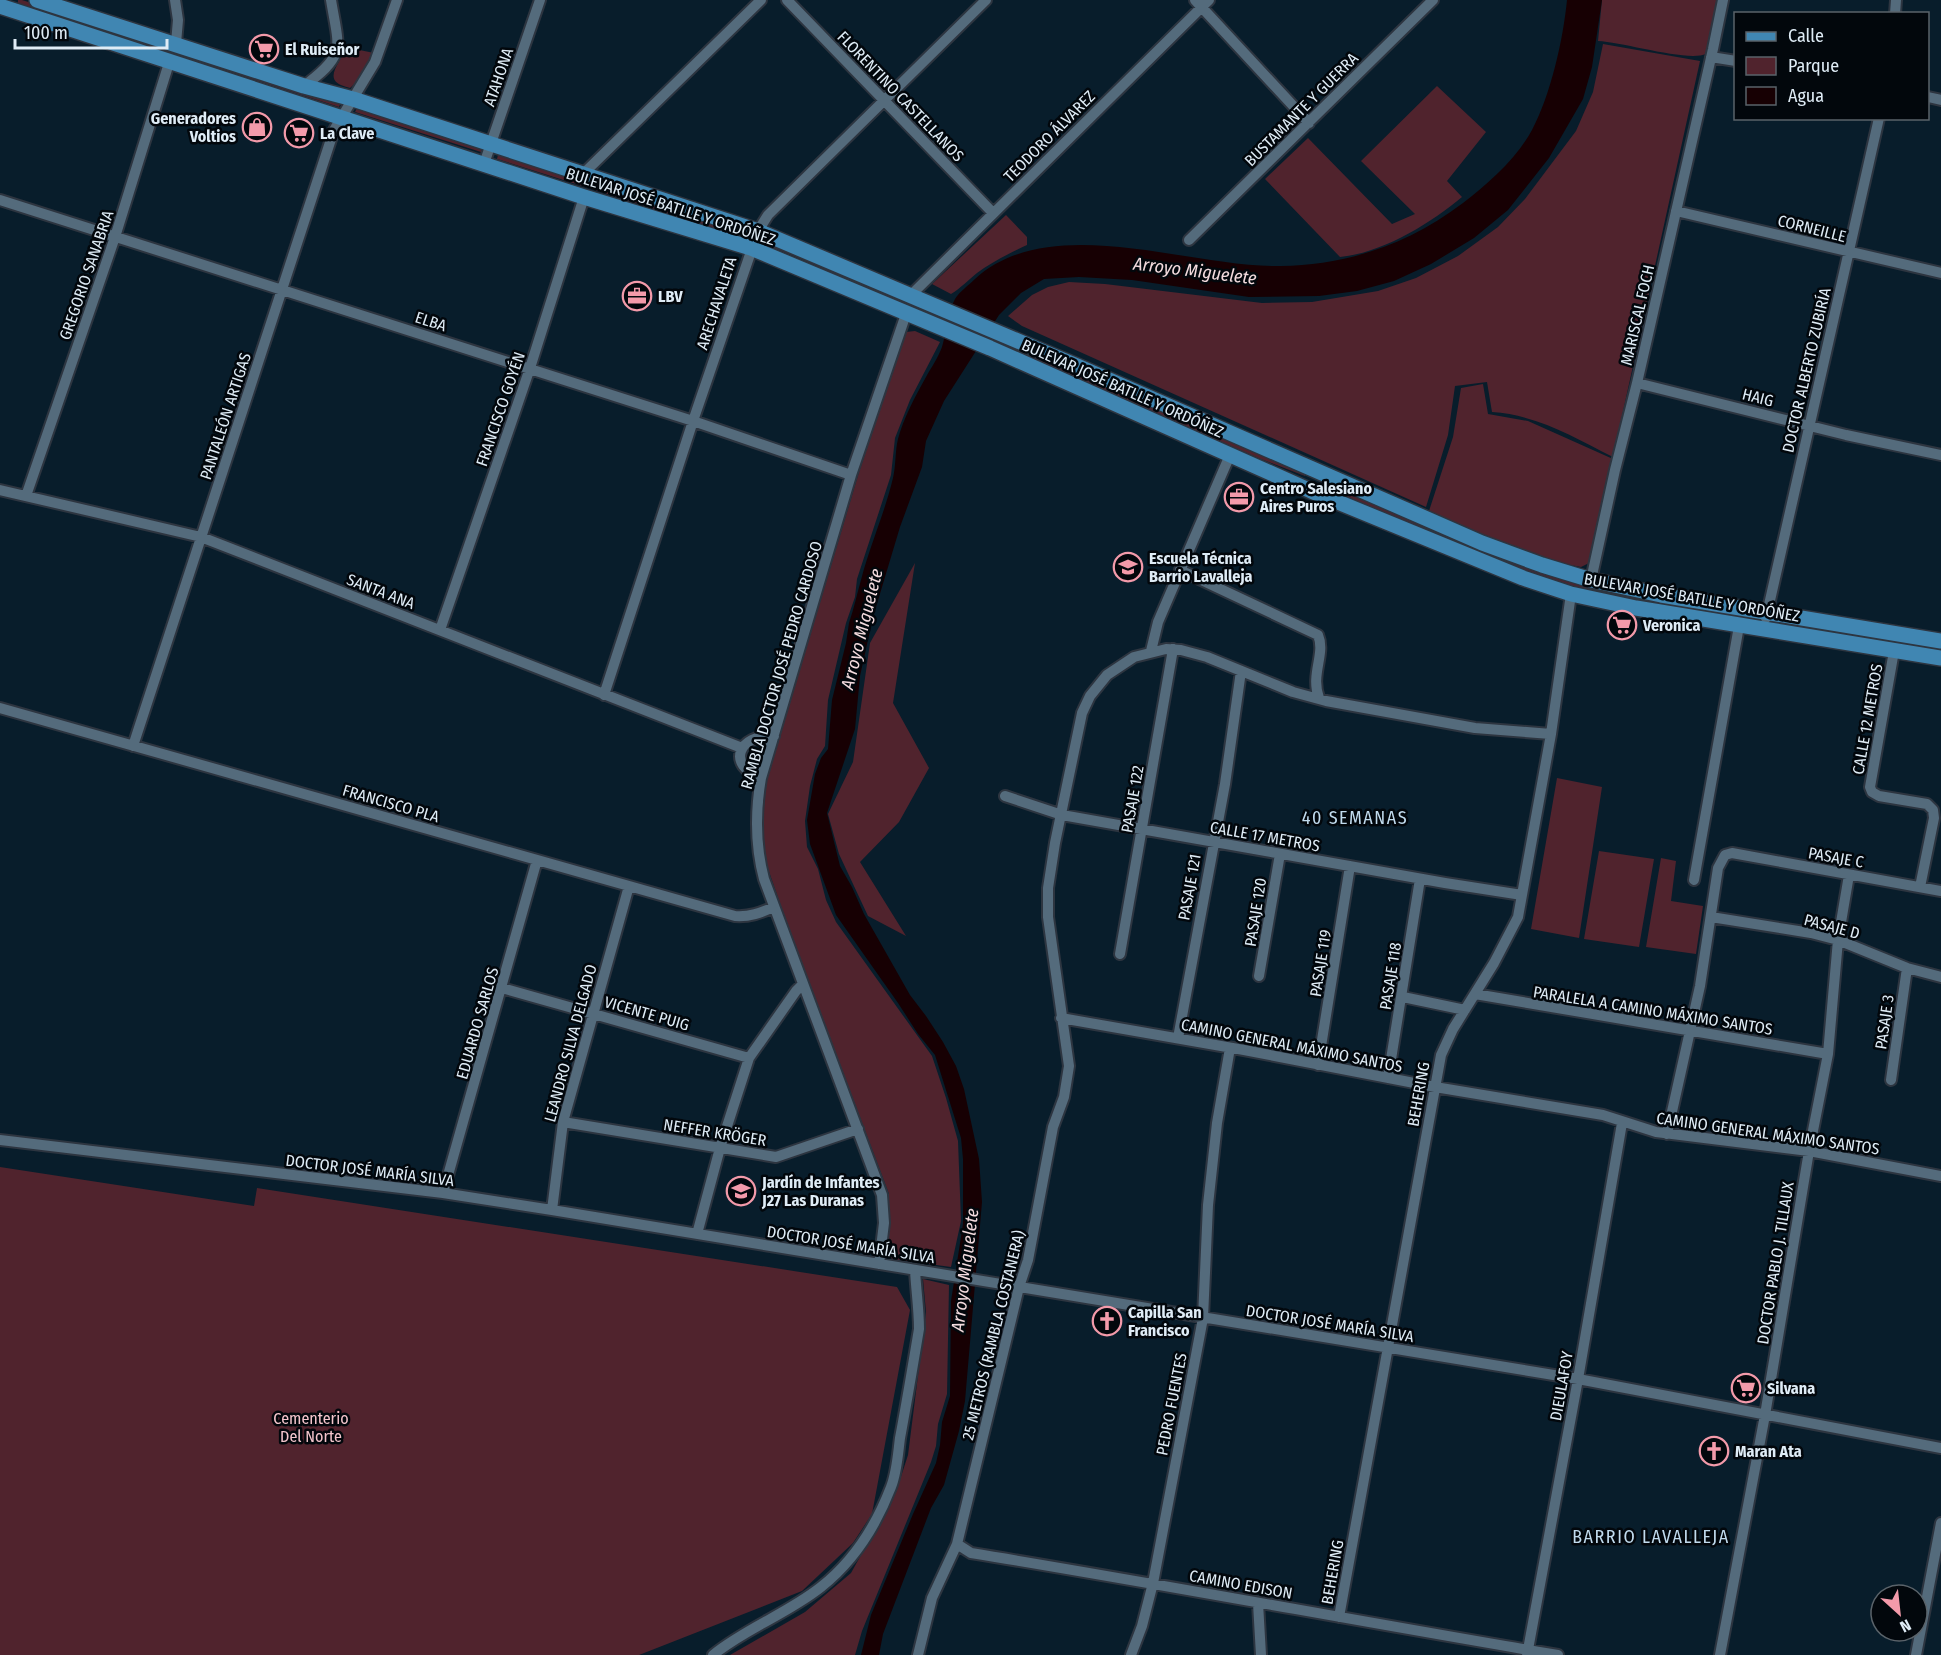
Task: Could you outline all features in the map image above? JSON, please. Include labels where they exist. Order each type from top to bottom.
[{"type":"main road","name":"BULEVAR JOSÉ BATLLE Y ORDÓÑEZ","points":[[38,0],[304,86],[353,99],[758,231],[943,308],[1482,543],[1542,565],[1591,580],[1661,595],[1941,640]]},
{"type":"main road","name":"BULEVAR JOSÉ BATLLE Y ORDÓÑEZ","points":[[1,6],[170,63],[751,248],[990,348],[1311,491],[1523,578],[1571,594],[1636,608],[1941,658]]},
{"type":"street","points":[[175,0],[178,20],[176,43]]},
{"type":"street","points":[[304,86],[330,66],[336,55],[338,40],[331,0]]},
{"type":"street","name":"PANTALEÓN ARTIGAS","points":[[133,746],[334,130],[375,62],[396,0]]},
{"type":"street","name":"ATAHONA","points":[[484,164],[540,0]]},
{"type":"street","points":[[583,174],[761,0]]},
{"type":"street","name":"FLORENTINO CASTELLANOS","points":[[787,0],[993,213]]},
{"type":"street","name":"ARECHAVALETA","points":[[604,695],[693,421],[758,231],[768,215],[986,0]]},
{"type":"street","name":"BUSTAMANTE Y GUERRA","points":[[1189,240],[1433,0]]},
{"type":"street","name":"MARISCAL FOCH","points":[[1591,580],[1723,0]]},
{"type":"street","points":[[1202,2],[1309,123]]},
{"type":"street","name":"TEODORO ÁLVAREZ","points":[[911,295],[1202,2]]},
{"type":"street","points":[[1711,57],[1734,61]]},
{"type":"street","name":"GREGORIO SANABRIA","points":[[26,496],[115,237],[170,63]]},
{"type":"street","name":"DOCTOR ALBERTO ZUBIRÍA","points":[[1763,629],[1879,120]]},
{"type":"street","name":"FRANCISCO GOYÉN","points":[[440,630],[530,369],[584,196]]},
{"type":"street","name":"ELBA","points":[[0,200],[693,421],[851,475]]},
{"type":"street","name":"CORNEILLE","points":[[1676,211],[1941,273]]},
{"type":"street","name":"RAMBLA DOCTOR JOSÉ PEDRO CARDOSO","points":[[879,1264],[885,1209],[882,1195],[764,879],[757,842],[757,803],[761,778],[851,475],[906,314]]},
{"type":"street","name":"HAIG","points":[[1637,383],[1941,455]]},
{"type":"street","points":[[1151,651],[1158,622],[1230,455]]},
{"type":"street","points":[[1311,491],[1320,472]]},
{"type":"street","name":"SANTA ANA","points":[[0,490],[201,537],[742,748]]},
{"type":"street","points":[[1180,570],[1318,635],[1320,648],[1315,678],[1319,698]]},
{"type":"street","name":"BEHERING","points":[[1340,1617],[1386,1347],[1441,1054],[1518,917],[1551,734],[1571,594]]},
{"type":"street","points":[[1694,880],[1739,626]]},
{"type":"street","name":"25 METROS (RAMBLA COSTANERA)","points":[[918,1655],[932,1598],[957,1545],[1030,1250],[1053,1127],[1064,1097],[1069,1066],[1068,1050],[1061,1017],[1048,917],[1048,888],[1080,722],[1090,696],[1107,675],[1134,657],[1151,651],[1173,649],[1207,657],[1299,694],[1475,728],[1551,734]]},
{"type":"street","name":"PASAJE 122","points":[[1120,954],[1173,649]]},
{"type":"street","name":"CALLE 12 METROS","points":[[1894,651],[1870,787],[1872,792],[1879,796],[1927,804],[1933,810],[1934,818],[1920,887]]},
{"type":"street","name":"PASAJE 121","points":[[1178,1038],[1225,784],[1241,671]]},
{"type":"street","points":[[1299,694],[1310,686],[1315,678]]},
{"type":"street","name":"FRANCISCO PLA","points":[[0,708],[735,916],[757,915],[774,908]]},
{"type":"street","points":[[761,778],[752,775],[742,764],[740,755],[742,748],[753,738],[762,735],[774,736]]},
{"type":"street","name":"CALLE 17 METROS","points":[[1005,796],[1062,815],[1522,895]]},
{"type":"street","name":"PASAJE C","points":[[1711,917],[1718,868],[1725,855],[1732,853],[1941,891]]},
{"type":"street","name":"PASAJE 120","points":[[1259,976],[1280,854]]},
{"type":"street","name":"EDUARDO SARLOS","points":[[443,1193],[537,860]]},
{"type":"street","name":"PASAJE 119","points":[[1318,1065],[1350,866]]},
{"type":"street","name":"DOCTOR PABLO J. TILLAUX","points":[[1720,1655],[1765,1415],[1827,1053],[1838,940],[1849,875]]},
{"type":"street","name":"PASAJE 118","points":[[1388,1078],[1403,997],[1420,879]]},
{"type":"street","name":"LEANDRO SILVA DELGADO","points":[[552,1210],[563,1122],[629,886]]},
{"type":"street","points":[[1667,1134],[1690,1031],[1711,917]]},
{"type":"street","name":"PASAJE D","points":[[1711,917],[1811,933],[1838,940],[1907,968],[1941,977]]},
{"type":"street","name":"PASAJE 3","points":[[1891,1080],[1907,968]]},
{"type":"street","points":[[697,1234],[720,1148],[749,1058],[802,985]]},
{"type":"street","name":"VICENTE PUIG","points":[[502,988],[749,1058]]},
{"type":"street","name":"PARALELA A CAMINO MÁXIMO SANTOS","points":[[1474,994],[1827,1053]]},
{"type":"street","points":[[1403,997],[1464,1010]]},
{"type":"street","name":"CAMINO GENERAL MÁXIMO SANTOS","points":[[1061,1017],[1435,1087],[1603,1115],[1622,1123],[1667,1134],[1809,1151],[1941,1176]]},
{"type":"street","name":"PEDRO FUENTES","points":[[1131,1655],[1142,1626],[1153,1583],[1203,1318],[1208,1205],[1215,1134],[1230,1048]]},
{"type":"street","name":"NEFFER KRÖGER","points":[[563,1122],[776,1157],[858,1129]]},
{"type":"street","name":"DIEULAFOY","points":[[1527,1652],[1622,1123]]},
{"type":"street","name":"DOCTOR JOSÉ MARÍA SILVA","points":[[0,1140],[443,1193],[552,1210],[1578,1378],[1941,1448]]},
{"type":"street","points":[[713,1655],[732,1640],[764,1620],[795,1606],[822,1586],[858,1550],[870,1533],[892,1485],[919,1329],[920,1306],[915,1270]]},
{"type":"street","points":[[1916,1655],[1941,1523]]},
{"type":"street","name":"CAMINO EDISON","points":[[957,1545],[971,1553],[1153,1583],[1527,1652],[1558,1655]]},
{"type":"street","points":[[1258,1604],[1261,1655]]},
{"type":"green space","points":[[18,0],[341,102],[339,107],[18,4]]},
{"type":"green space","points":[[1602,0],[1717,0],[1706,54],[1697,56],[1670,54],[1598,41]]},
{"type":"green space","points":[[1603,44],[1700,61],[1613,457],[1540,422],[1492,412],[1487,382],[1455,386],[1448,435],[1426,507],[1022,326],[1008,316],[1032,295],[1048,287],[1069,282],[1105,284],[1262,303],[1312,302],[1378,291],[1416,278],[1458,256],[1498,227],[1525,199],[1576,131],[1593,92]]},
{"type":"green space","points":[[345,47],[374,53],[359,80],[350,88],[340,85],[335,81],[334,76]]},
{"type":"green space","points":[[1437,86],[1486,132],[1447,181],[1462,197],[1405,236],[1372,250],[1340,257],[1265,179],[1308,138],[1392,224],[1415,214],[1361,161]]},
{"type":"green space","points":[[357,108],[482,148],[481,152],[355,112]]},
{"type":"green space","points":[[498,155],[736,230],[734,234],[497,159]]},
{"type":"green space","points":[[1006,215],[1027,237],[1027,245],[983,269],[951,294],[932,284]]},
{"type":"green space","points":[[760,238],[955,320],[952,325],[758,242]]},
{"type":"green space","points":[[915,331],[940,342],[910,400],[895,438],[891,475],[857,579],[855,597],[846,623],[828,700],[825,746],[817,759],[805,821],[807,847],[818,869],[826,900],[836,922],[932,1056],[946,1098],[958,1141],[961,1221],[951,1267],[892,1259],[888,1251],[889,1194],[791,935],[766,863],[763,847],[763,806],[767,779],[859,472],[906,332]]},
{"type":"green space","points":[[993,337],[1305,473],[1305,476],[1258,458],[992,340]]},
{"type":"green space","points":[[1483,384],[1488,414],[1528,421],[1613,459],[1589,563],[1581,567],[1560,563],[1482,534],[1429,511],[1453,437],[1461,388]]},
{"type":"green space","points":[[1327,483],[1482,549],[1757,617],[1758,621],[1616,597],[1538,576],[1415,527],[1325,487]]},
{"type":"green space","points":[[915,563],[893,703],[929,768],[899,822],[860,862],[906,936],[868,916],[839,854],[828,814],[853,762],[870,643]]},
{"type":"green space","points":[[1777,621],[1941,647],[1941,652],[1775,624]]},
{"type":"green space","points":[[1557,778],[1602,787],[1579,938],[1531,929]]},
{"type":"green space","points":[[1599,851],[1654,859],[1639,947],[1584,939]]},
{"type":"green space","points":[[1661,858],[1676,861],[1671,901],[1703,906],[1696,954],[1646,947]]},
{"type":"green space","name":"Cementerio Del Norte","points":[[0,1167],[254,1206],[257,1188],[897,1287],[910,1310],[872,1514],[853,1543],[802,1591],[639,1655],[0,1655]]},
{"type":"green space","points":[[923,1279],[949,1285],[947,1394],[938,1424],[936,1446],[931,1462],[862,1631],[855,1655],[730,1655],[805,1612],[851,1573],[896,1492],[908,1455],[926,1312]]},
{"type":"water","name":"Arroyo Miguelete","points":[[1567,0],[1602,0],[1592,67],[1583,99],[1549,158],[1508,210],[1474,238],[1431,264],[1394,281],[1357,291],[1319,296],[1249,297],[1132,280],[1079,277],[1044,279],[1021,293],[999,315],[944,401],[926,441],[922,467],[900,527],[873,617],[860,676],[855,729],[827,813],[840,866],[864,914],[910,995],[943,1042],[956,1066],[964,1089],[979,1159],[982,1202],[965,1401],[959,1431],[944,1485],[931,1508],[883,1634],[879,1655],[861,1655],[871,1615],[936,1463],[940,1445],[942,1422],[950,1396],[951,1301],[963,1224],[963,1159],[961,1138],[935,1055],[836,915],[810,844],[807,820],[815,774],[821,758],[828,749],[832,700],[849,623],[890,491],[898,439],[910,407],[940,351],[955,299],[975,279],[1006,259],[1042,248],[1081,245],[1122,247],[1245,264],[1281,266],[1330,262],[1377,250],[1399,241],[1442,217],[1482,188],[1501,170],[1526,140],[1539,116],[1550,84],[1563,32]]},
{"type":"place","name":"El Ruiseñor","points":[[264,49]]},
{"type":"place","name":"Generadores Voltios","points":[[257,127]]},
{"type":"place","name":"La Clave","points":[[299,133]]},
{"type":"place","name":"LBV","points":[[637,296]]},
{"type":"place","name":"Centro Salesiano Aires Puros","points":[[1239,497]]},
{"type":"place","name":"Escuela Técnica Barrio Lavalleja","points":[[1128,567]]},
{"type":"place","name":"Veronica","points":[[1622,625]]},
{"type":"place","name":"Jardín de Infantes J27 Las Duranas","points":[[741,1191]]},
{"type":"place","name":"Capilla San Francisco","points":[[1107,1321]]},
{"type":"place","name":"Silvana","points":[[1746,1388]]},
{"type":"place","name":"Maran Ata","points":[[1714,1451]]},
{"type":"district","name":"40 SEMANAS","points":[[1355,818]]},
{"type":"district","name":"BARRIO LAVALLEJA","points":[[1651,1537]]}]
